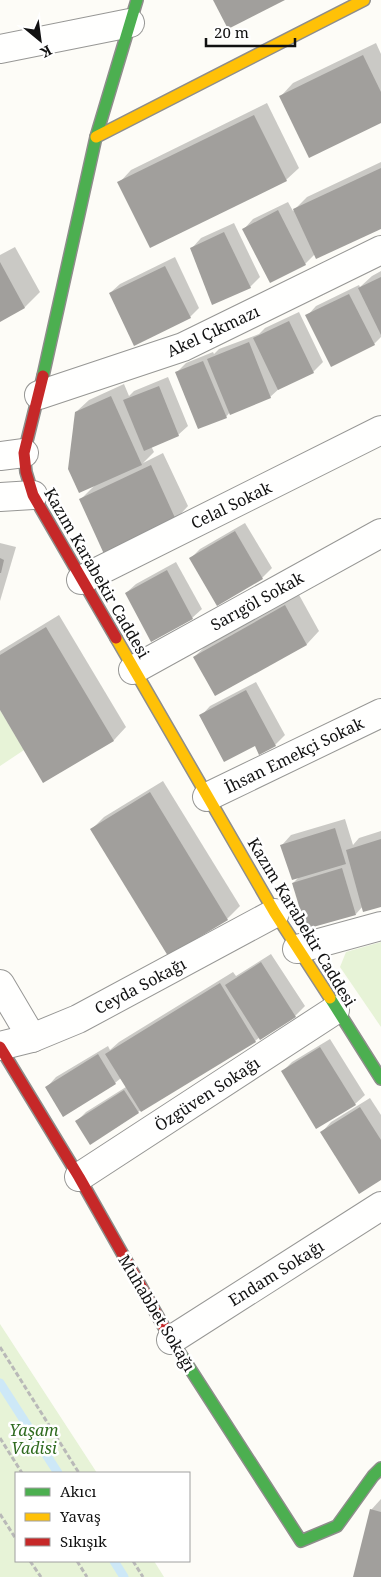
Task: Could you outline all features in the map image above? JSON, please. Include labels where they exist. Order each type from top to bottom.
[{"type":"street","points":[[96,137],[364,0]]},
{"type":"street","points":[[0,49],[134,11]]},
{"type":"street","name":"Kazım Karabekir Caddesi","points":[[134,11],[96,137],[39,395],[12,454],[26,472],[32,495],[275,913],[335,1010],[381,1079]]},
{"type":"street","name":"Akel Çıkmazı","points":[[39,395],[183,347],[381,250]]},
{"type":"street","name":"Celal Sokak","points":[[81,580],[381,430]]},
{"type":"street","points":[[0,497],[32,495]]},
{"type":"street","name":"Sarıgöl Sokak","points":[[134,670],[381,533]]},
{"type":"street","name":"İhsan Emekçi Sokak","points":[[207,797],[381,713]]},
{"type":"street","name":"Ceyda Sokağı","points":[[0,1046],[32,1038],[78,1019],[275,913]]},
{"type":"street","points":[[297,949],[381,926]]},
{"type":"street","points":[[0,984],[32,1038]]},
{"type":"street","name":"Özgüven Sokağı","points":[[79,1177],[335,1010]]},
{"type":"street","name":"Muhabbet Sokağı","points":[[0,1046],[79,1177],[171,1340],[301,1541],[337,1526],[373,1476],[381,1468]]},
{"type":"street","name":"Endam Sokağı","points":[[171,1340],[381,1206]]},
{"type":"path","points":[[0,1347],[78,1472]]},
{"type":"path","points":[[0,1438],[21,1472]]},
{"type":"path","points":[[0,1514],[15,1537]]},
{"type":"path","points":[[31,1562],[41,1577]]},
{"type":"path","points":[[78,1562],[87,1577]]},
{"type":"path","points":[[134,1562],[143,1577]]},
{"type":"green space","points":[[0,710],[24,750],[0,766]]},
{"type":"green space","points":[[381,942],[381,1027],[340,967],[346,952]]},
{"type":"green space","name":"Yaşam Vadisi","points":[[0,1324],[96,1472],[15,1472],[15,1562],[155,1562],[164,1577],[0,1577]]},
{"type":"building","points":[[213,0],[285,0],[228,29]]},
{"type":"building","points":[[363,55],[381,92],[381,123],[309,158],[279,96]]},
{"type":"building","points":[[254,115],[287,181],[150,248],[117,182]]},
{"type":"building","points":[[381,168],[381,229],[316,259],[293,209]]},
{"type":"building","points":[[278,210],[306,265],[270,283],[242,229]]},
{"type":"building","points":[[224,232],[251,288],[212,305],[190,248]]},
{"type":"building","points":[[0,262],[25,308],[0,322]]},
{"type":"building","points":[[165,266],[191,318],[134,346],[109,293]]},
{"type":"building","points":[[381,277],[381,335],[358,288]]},
{"type":"building","points":[[349,294],[375,345],[331,367],[305,315]]},
{"type":"building","points":[[289,321],[314,373],[278,390],[253,338]]},
{"type":"building","points":[[249,342],[271,398],[230,415],[207,359]]},
{"type":"building","points":[[203,361],[227,418],[198,429],[175,372]]},
{"type":"building","points":[[159,386],[179,436],[144,451],[123,400]]},
{"type":"building","points":[[111,396],[142,465],[79,493],[68,469],[75,412]]},
{"type":"building","points":[[151,465],[176,520],[104,554],[79,499]]},
{"type":"building","points":[[235,531],[263,579],[217,606],[189,558]]},
{"type":"building","points":[[0,558],[4,560],[1,573],[0,573]]},
{"type":"building","points":[[167,570],[193,619],[151,642],[125,593]]},
{"type":"building","points":[[285,605],[307,645],[215,696],[193,657]]},
{"type":"building","points":[[46,627],[114,741],[43,783],[0,710],[0,655]]},
{"type":"building","points":[[246,690],[276,746],[259,755],[255,746],[224,762],[199,715]]},
{"type":"building","points":[[150,792],[228,920],[168,956],[90,829]]},
{"type":"building","points":[[335,828],[346,864],[292,880],[280,845]]},
{"type":"building","points":[[381,839],[381,907],[363,912],[346,850]]},
{"type":"building","points":[[342,868],[356,915],[306,929],[292,883]]},
{"type":"building","points":[[261,962],[296,1017],[260,1040],[225,985]]},
{"type":"building","points":[[220,983],[256,1042],[141,1112],[105,1054]]},
{"type":"building","points":[[320,1047],[356,1105],[316,1129],[281,1071]]},
{"type":"building","points":[[98,1054],[116,1084],[63,1117],[45,1087]]},
{"type":"building","points":[[124,1090],[139,1113],[90,1145],[75,1121]]},
{"type":"building","points":[[360,1107],[381,1140],[381,1180],[359,1194],[320,1132]]},
{"type":"building","points":[[370,1509],[381,1512],[381,1577],[353,1577]]},
{"type":"waterway","points":[[0,1383],[57,1472]]},
{"type":"waterway","points":[[115,1562],[124,1577]]},
{"type":"traffic: fast","points":[[43,376],[96,137],[137,0]]},
{"type":"traffic: fast","points":[[330,998],[381,1079]]},
{"type":"traffic: fast","points":[[169,1336],[301,1541],[337,1526],[373,1476],[381,1468]]},
{"type":"traffic: slow","points":[[96,137],[364,0]]},
{"type":"traffic: slow","points":[[116,638],[275,913],[330,998]]},
{"type":"traffic: jam","points":[[43,376],[24,453],[26,472],[33,495],[116,638]]},
{"type":"traffic: jam","points":[[0,1047],[79,1177],[169,1336]]}]
